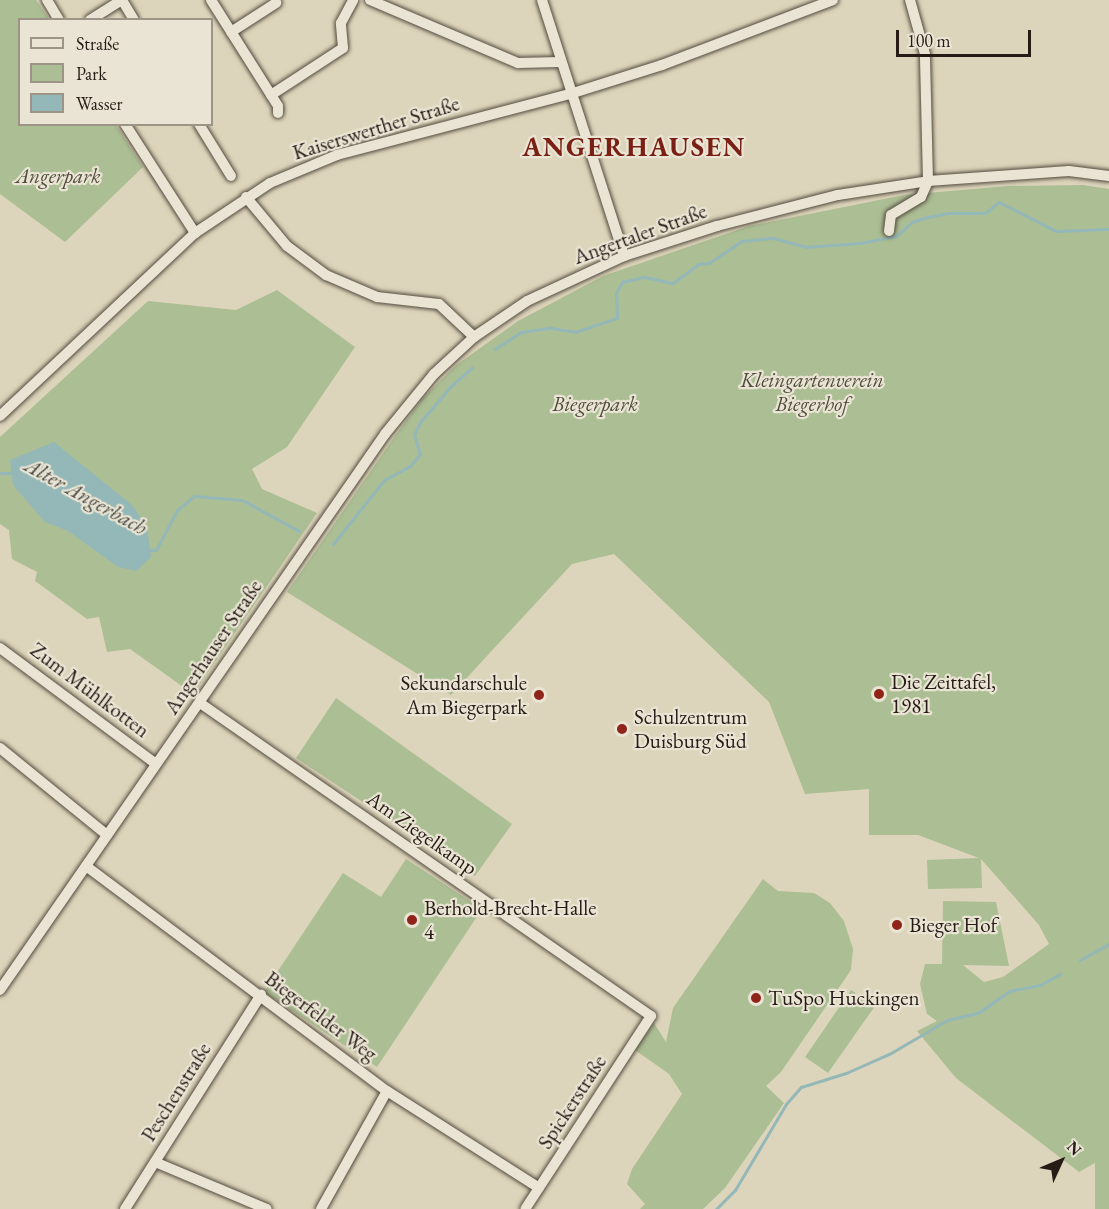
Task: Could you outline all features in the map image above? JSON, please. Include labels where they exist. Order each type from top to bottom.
[{"type":"street","points":[[47,0],[58,18]]},
{"type":"street","points":[[93,18],[122,0],[133,18]]},
{"type":"street","points":[[211,0],[270,95],[278,113]]},
{"type":"street","points":[[270,95],[343,48],[341,23],[353,0]]},
{"type":"street","points":[[370,0],[518,63],[560,62]]},
{"type":"street","points":[[542,0],[570,94],[624,256]]},
{"type":"street","name":"Kaiserswerther Straße","points":[[0,416],[195,233],[246,196],[337,155],[570,94],[765,28],[832,0]]},
{"type":"street","points":[[889,231],[891,215],[921,197],[928,181],[925,54],[910,0]]},
{"type":"street","points":[[231,32],[276,3]]},
{"type":"street","points":[[126,126],[195,233]]},
{"type":"street","points":[[200,126],[231,176]]},
{"type":"street","name":"Angertaler Straße","points":[[474,337],[527,301],[624,256],[717,226],[838,195],[928,181],[1070,171],[1109,176]]},
{"type":"street","points":[[246,196],[287,246],[326,275],[387,300],[440,304],[474,337]]},
{"type":"street","name":"Angerhauser Straße","points":[[0,990],[385,434],[434,374],[474,337]]},
{"type":"street","name":"Zum Mühlkotten","points":[[0,648],[156,764]]},
{"type":"street","name":"Am Ziegelkamp","points":[[200,703],[651,1016]]},
{"type":"street","points":[[0,748],[107,835]]},
{"type":"street","name":"Biegerfelder Weg","points":[[86,866],[387,1091],[539,1188]]},
{"type":"street","name":"Peschenstraße","points":[[125,1209],[261,995]]},
{"type":"street","name":"Spickerstraße","points":[[525,1209],[651,1016]]},
{"type":"street","points":[[321,1209],[387,1091]]},
{"type":"street","points":[[155,1162],[267,1209]]},
{"type":"green space","name":"Angerpark","points":[[0,0],[36,0],[48,18],[18,18],[18,126],[117,126],[143,167],[65,242],[0,194]]},
{"type":"green space","name":"Biegerpark","points":[[1083,185],[1109,189],[1109,1209],[1095,1209],[1095,1163],[1079,1172],[956,1078],[917,1031],[937,1021],[927,1014],[920,984],[925,964],[942,964],[943,901],[996,902],[1009,966],[963,965],[984,982],[1003,977],[1049,944],[1039,925],[981,859],[982,888],[928,889],[927,860],[979,858],[918,835],[869,835],[869,789],[805,794],[769,702],[614,554],[572,564],[451,695],[287,592],[423,398],[455,366],[518,321],[603,276],[749,226],[904,195],[1008,186]]},
{"type":"green space","points":[[277,290],[355,347],[287,447],[252,469],[262,489],[317,513],[193,694],[130,649],[107,652],[99,617],[87,619],[35,581],[37,572],[12,559],[9,530],[0,524],[0,437],[148,301],[236,310]]},
{"type":"green space","points":[[336,698],[512,824],[475,876],[296,758]]},
{"type":"green space","points":[[406,859],[482,909],[377,1067],[264,992],[343,873],[381,897]]},
{"type":"green space","name":"TuSpo Huckingen","points":[[763,879],[778,891],[814,893],[830,903],[844,921],[853,949],[851,970],[781,1072],[766,1086],[784,1103],[725,1188],[703,1209],[640,1209],[645,1204],[627,1184],[632,1169],[682,1094],[669,1074],[635,1050],[654,1023],[666,1042],[673,1008]]},
{"type":"green space","points":[[851,990],[875,1006],[828,1073],[805,1057]]},
{"type":"water","points":[[54,442],[132,505],[147,527],[151,557],[136,571],[118,567],[68,531],[45,522],[13,485],[10,460]]},
{"type":"waterway","name":"Alter Angerbach","points":[[495,349],[521,332],[551,328],[575,332],[617,318],[616,293],[622,282],[644,277],[673,283],[698,264],[709,263],[742,241],[773,238],[806,247],[860,243],[896,236],[912,222],[924,218],[947,213],[985,213],[999,202],[1056,231],[1109,229]]},
{"type":"waterway","name":"Alter Angerbach","points":[[333,544],[384,480],[410,466],[420,454],[414,434],[421,421],[451,386],[472,368]]},
{"type":"waterway","name":"Alter Angerbach","points":[[0,473],[13,473]]},
{"type":"waterway","name":"Alter Angerbach","points":[[150,550],[156,550],[177,510],[194,496],[242,500],[299,531]]},
{"type":"waterway","name":"Alter Angerbach","points":[[1080,960],[1109,944]]},
{"type":"waterway","name":"Alter Angerbach","points":[[716,1209],[735,1190],[786,1104],[801,1087],[846,1073],[891,1053],[947,1020],[978,1013],[1009,991],[1040,985],[1060,974]]},
{"type":"place","name":"Die Zeittafel, 1981","points":[[879,694]]},
{"type":"place","name":"Sekundarschule Am Biegerpark","points":[[539,695]]},
{"type":"place","name":"Schulzentrum Duisburg Süd","points":[[622,729]]},
{"type":"place","name":"Berhold-Brecht-Halle 4","points":[[412,920]]},
{"type":"place","name":"Bieger Hof","points":[[897,925]]},
{"type":"place","name":"TuSpo Huckingen","points":[[756,998]]},
{"type":"district","name":"ANGERHAUSEN","points":[[634,147]]},
{"type":"park label","name":"Kleingartenverein Biegerhof","points":[[812,392]]}]
